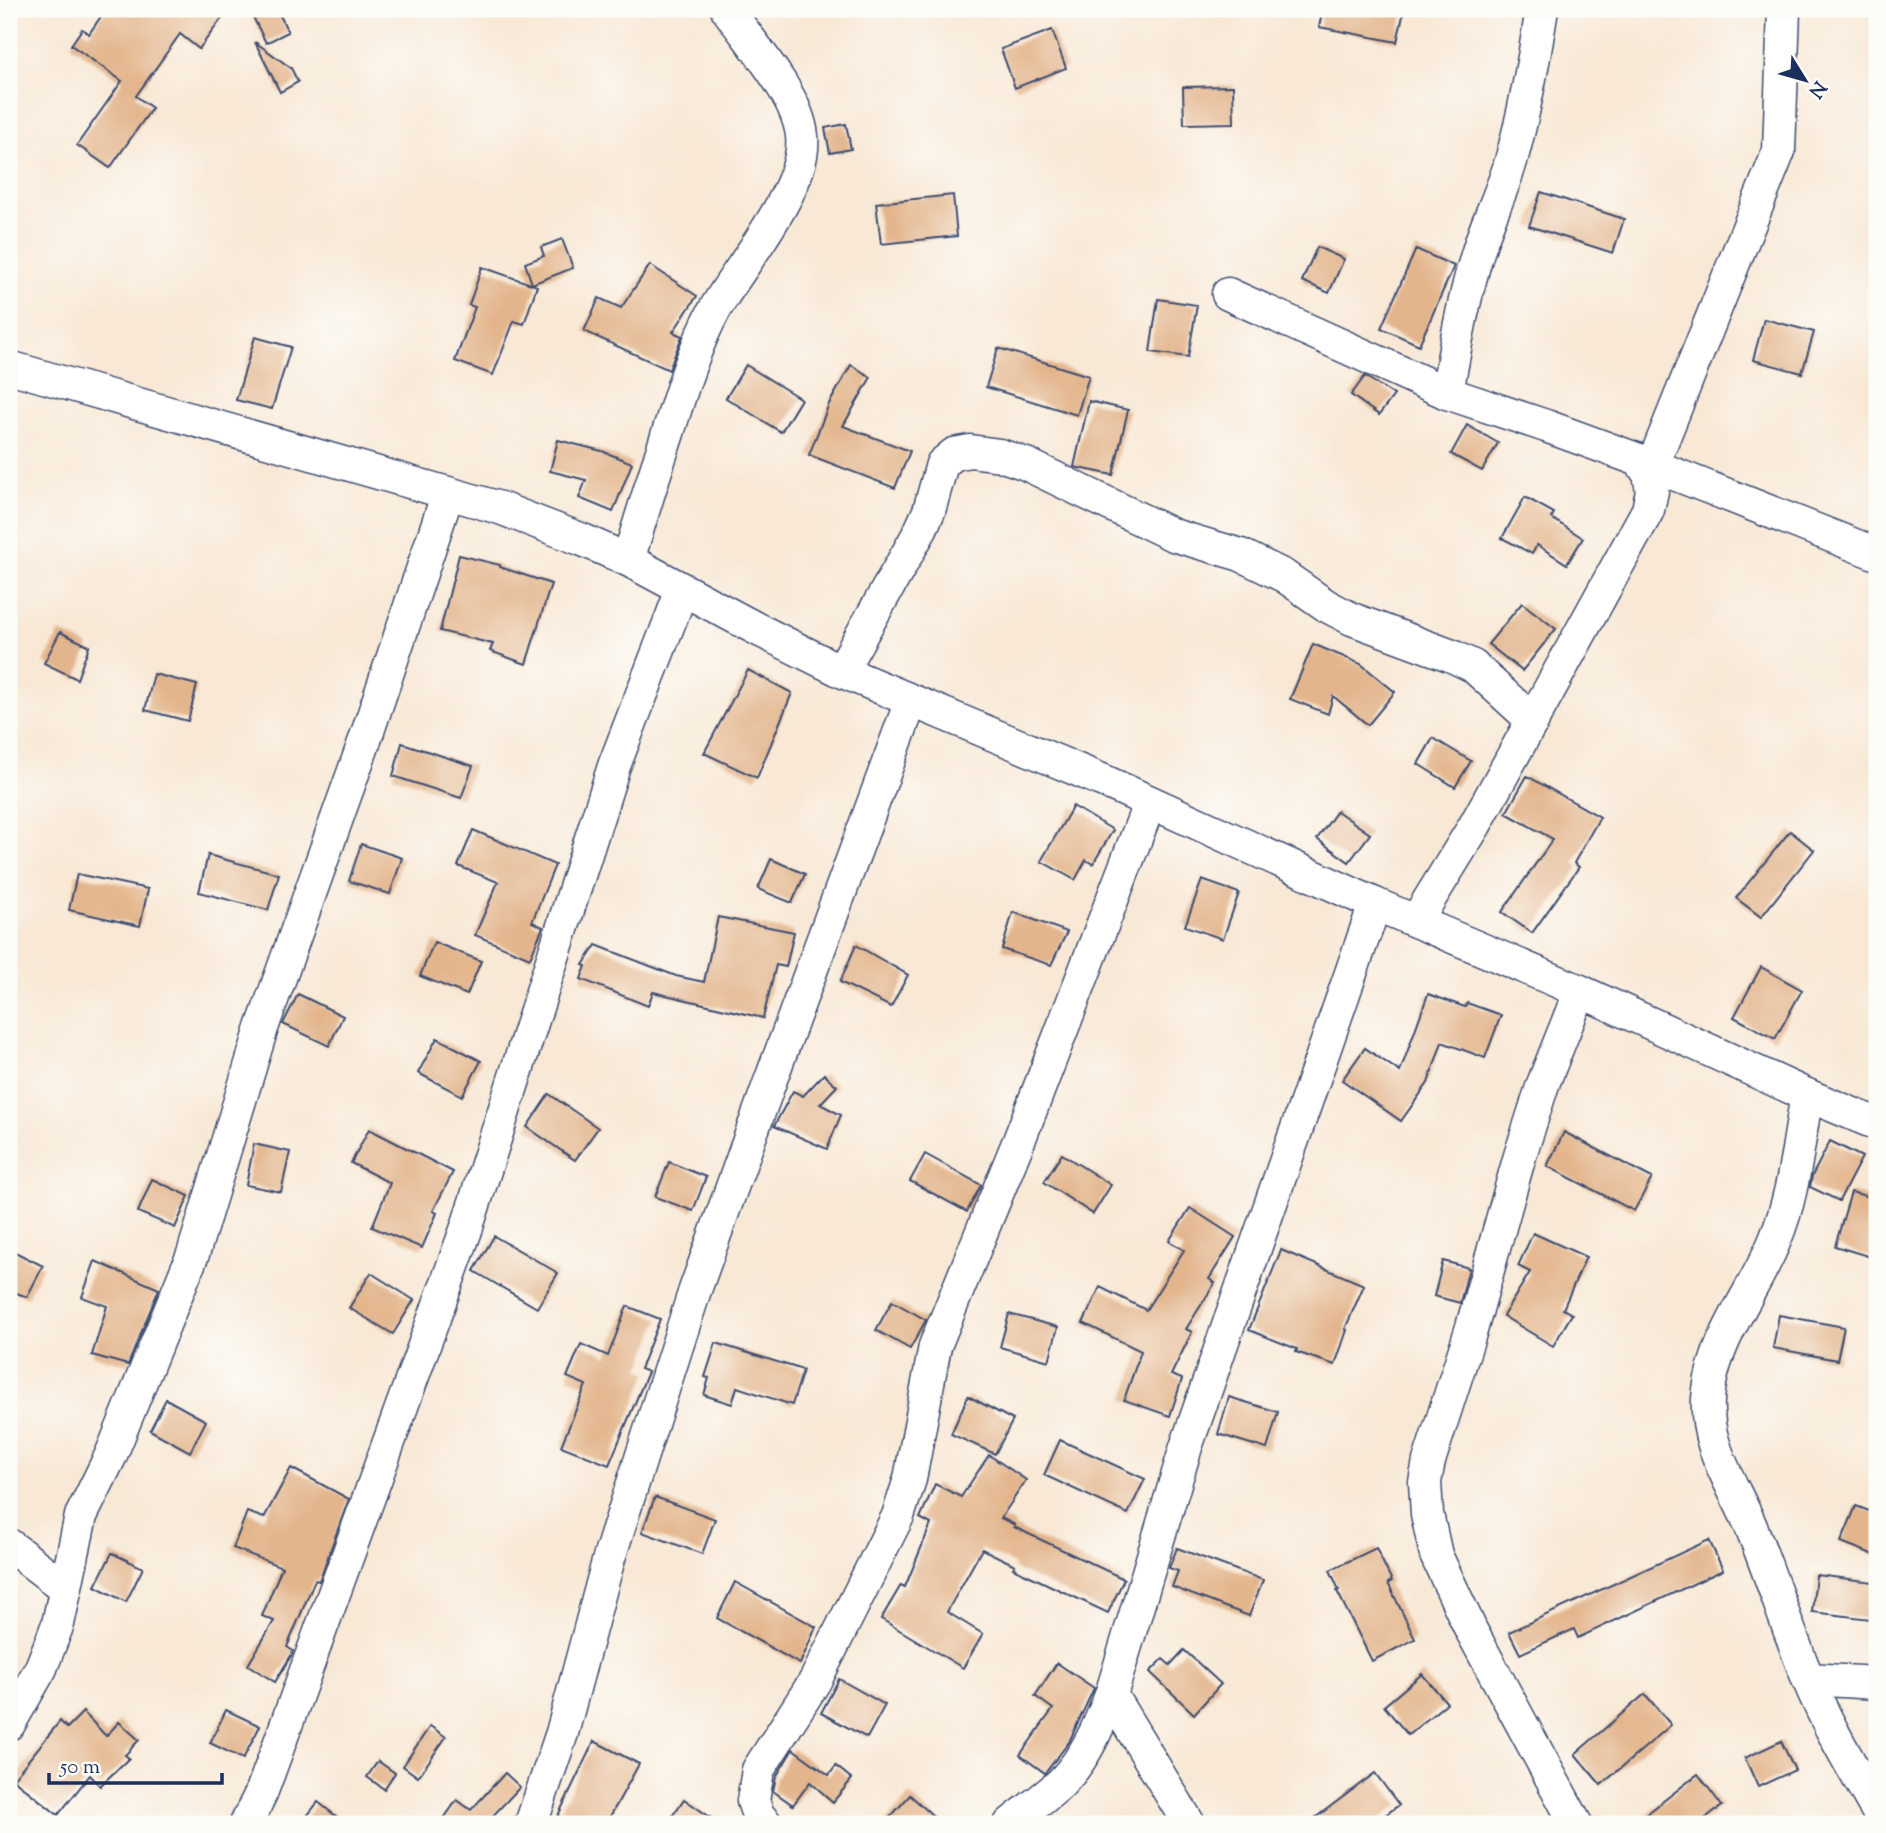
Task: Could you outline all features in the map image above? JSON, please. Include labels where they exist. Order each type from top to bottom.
[{"type":"street","points":[[628,560],[698,344],[716,309],[784,199],[799,164],[802,136],[792,101],[727,9]]},
{"type":"street","points":[[1447,393],[1461,316],[1475,261],[1516,141],[1534,61],[1542,9]]},
{"type":"street","points":[[1416,921],[1475,825],[1648,510],[1652,491],[1647,467],[1779,150],[1784,9]]},
{"type":"street","points":[[1228,294],[1447,393],[1546,426],[1877,554]]},
{"type":"street","points":[[9,367],[500,508],[628,560],[841,671],[1150,802],[1375,904],[1580,991],[1807,1095],[1877,1124]]},
{"type":"street","points":[[841,671],[919,533],[929,511],[942,464],[954,454],[970,451],[1000,455],[1026,464],[1173,535],[1241,555],[1284,576],[1327,606],[1352,619],[1473,666],[1533,721]]},
{"type":"street","points":[[9,1724],[41,1668],[58,1624],[82,1516],[111,1455],[192,1254],[262,1028],[365,740],[448,493]]},
{"type":"street","points":[[246,1824],[272,1766],[466,1230],[614,766],[682,590]]},
{"type":"street","points":[[531,1824],[562,1733],[609,1558],[695,1290],[911,701]]},
{"type":"street","points":[[766,1824],[758,1815],[753,1801],[758,1770],[815,1681],[898,1516],[915,1454],[935,1346],[1020,1138],[1150,802]]},
{"type":"street","points":[[1010,1824],[1062,1782],[1080,1760],[1098,1729],[1111,1695],[1185,1447],[1375,904]]},
{"type":"street","points":[[1576,1824],[1471,1630],[1436,1555],[1427,1514],[1425,1482],[1519,1159],[1543,1084],[1580,991]]},
{"type":"street","points":[[1807,1095],[1786,1214],[1774,1244],[1716,1359],[1709,1389],[1707,1415],[1711,1442],[1752,1529],[1808,1679],[1832,1732],[1877,1810]]},
{"type":"street","points":[[9,1545],[65,1588]]},
{"type":"street","points":[[1808,1679],[1877,1683]]},
{"type":"street","points":[[1111,1695],[1189,1824]]},
{"type":"building","points":[[106,9],[209,9],[222,18],[199,49],[180,34],[136,96],[152,108],[110,168],[77,145],[122,81],[71,45],[82,29],[89,34]]},
{"type":"building","points":[[249,9],[277,9],[288,32],[266,43]]},
{"type":"building","points":[[1323,9],[1404,11],[1397,42],[1319,27]]},
{"type":"building","points":[[1052,30],[1066,68],[1015,88],[1001,49]]},
{"type":"building","points":[[255,42],[291,68],[298,82],[280,92]]},
{"type":"building","points":[[1233,86],[1234,123],[1184,124],[1183,87]]},
{"type":"building","points":[[846,124],[851,149],[830,153],[825,128]]},
{"type":"building","points":[[1541,192],[1624,219],[1613,253],[1529,226]]},
{"type":"building","points":[[953,195],[957,236],[881,244],[876,203]]},
{"type":"building","points":[[562,239],[573,268],[532,284],[525,263],[544,256],[541,247]]},
{"type":"building","points":[[1317,247],[1344,259],[1329,293],[1302,281]]},
{"type":"building","points":[[1416,249],[1454,266],[1419,345],[1381,328]]},
{"type":"building","points":[[650,265],[697,296],[673,332],[682,336],[669,370],[584,331],[599,298],[621,308]]},
{"type":"building","points":[[482,267],[537,286],[524,324],[514,321],[493,375],[455,361],[475,307],[469,305]]},
{"type":"building","points":[[1158,299],[1197,305],[1188,357],[1150,352]]},
{"type":"building","points":[[1764,319],[1814,332],[1802,373],[1753,360]]},
{"type":"building","points":[[255,337],[291,347],[272,409],[236,400]]},
{"type":"building","points":[[998,348],[1089,376],[1077,415],[986,387]]},
{"type":"building","points":[[746,365],[801,399],[781,432],[726,398]]},
{"type":"building","points":[[851,365],[871,377],[843,426],[910,451],[895,488],[809,455],[829,404]]},
{"type":"building","points":[[1365,376],[1394,395],[1379,415],[1351,395]]},
{"type":"building","points":[[1089,401],[1128,410],[1113,475],[1074,467]]},
{"type":"building","points":[[1467,425],[1498,443],[1482,471],[1451,454]]},
{"type":"building","points":[[558,440],[602,451],[632,463],[613,512],[579,498],[586,480],[550,471]]},
{"type":"building","points":[[1525,497],[1554,513],[1551,518],[1583,538],[1567,564],[1537,545],[1532,554],[1502,538]]},
{"type":"building","points":[[459,555],[500,565],[551,584],[526,664],[490,651],[493,644],[440,631]]},
{"type":"building","points":[[1522,603],[1556,629],[1522,671],[1488,644]]},
{"type":"building","points":[[60,632],[89,646],[77,679],[44,663]]},
{"type":"building","points":[[1313,644],[1361,664],[1395,692],[1368,725],[1333,696],[1328,714],[1290,699]]},
{"type":"building","points":[[748,670],[792,693],[757,778],[704,753]]},
{"type":"building","points":[[154,674],[197,685],[188,721],[145,710]]},
{"type":"building","points":[[1433,738],[1471,761],[1455,787],[1418,764]]},
{"type":"building","points":[[402,743],[473,766],[461,798],[393,776]]},
{"type":"building","points":[[1527,776],[1600,817],[1574,863],[1579,867],[1532,933],[1502,912],[1553,839],[1506,813]]},
{"type":"building","points":[[1073,806],[1113,830],[1093,864],[1086,860],[1075,880],[1041,861]]},
{"type":"building","points":[[1337,811],[1370,834],[1349,862],[1317,839]]},
{"type":"building","points":[[473,830],[555,865],[532,922],[543,927],[530,958],[475,935],[498,882],[458,866]]},
{"type":"building","points":[[1790,831],[1814,850],[1761,917],[1736,898]]},
{"type":"building","points":[[361,844],[402,858],[390,894],[349,881]]},
{"type":"building","points":[[208,855],[279,874],[268,910],[199,892]]},
{"type":"building","points":[[771,859],[805,874],[792,903],[758,889]]},
{"type":"building","points":[[77,874],[148,889],[140,926],[69,910]]},
{"type":"building","points":[[1202,880],[1239,893],[1223,939],[1185,926]]},
{"type":"building","points":[[1013,912],[1067,932],[1051,965],[1002,949]]},
{"type":"building","points":[[718,917],[794,932],[786,967],[776,965],[763,1018],[653,992],[648,1006],[581,979],[586,966],[583,965],[596,945],[676,976],[704,982]]},
{"type":"building","points":[[434,942],[481,961],[467,995],[420,976]]},
{"type":"building","points":[[856,945],[908,975],[891,1007],[840,982]]},
{"type":"building","points":[[1761,967],[1802,990],[1775,1039],[1734,1017]]},
{"type":"building","points":[[298,994],[343,1016],[329,1046],[283,1024]]},
{"type":"building","points":[[1428,994],[1465,1007],[1467,1003],[1501,1015],[1485,1058],[1442,1042],[1428,1083],[1401,1121],[1342,1080],[1365,1048],[1400,1072]]},
{"type":"building","points":[[437,1038],[481,1061],[462,1096],[418,1073]]},
{"type":"building","points":[[824,1074],[837,1086],[820,1104],[841,1115],[827,1149],[774,1126],[793,1091],[803,1096]]},
{"type":"building","points":[[549,1094],[598,1128],[575,1160],[527,1127]]},
{"type":"building","points":[[369,1129],[453,1172],[433,1211],[437,1213],[422,1248],[372,1227],[390,1183],[351,1163]]},
{"type":"building","points":[[1564,1132],[1652,1178],[1634,1211],[1547,1166]]},
{"type":"building","points":[[1830,1141],[1862,1157],[1839,1201],[1810,1187],[1812,1176]]},
{"type":"building","points":[[254,1144],[290,1152],[281,1192],[246,1185]]},
{"type":"building","points":[[925,1154],[981,1185],[967,1212],[910,1181]]},
{"type":"building","points":[[1062,1154],[1111,1185],[1093,1214],[1044,1182]]},
{"type":"building","points":[[669,1162],[706,1177],[693,1211],[655,1197]]},
{"type":"building","points":[[152,1179],[189,1196],[175,1228],[138,1212]]},
{"type":"building","points":[[1851,1192],[1877,1199],[1877,1259],[1835,1246]]},
{"type":"building","points":[[1190,1208],[1235,1237],[1209,1279],[1215,1283],[1186,1329],[1192,1332],[1171,1375],[1182,1379],[1170,1416],[1124,1400],[1141,1351],[1083,1323],[1100,1287],[1146,1310],[1184,1250],[1169,1241]]},
{"type":"building","points":[[1533,1233],[1586,1257],[1563,1309],[1572,1314],[1553,1346],[1503,1316],[1530,1272],[1518,1266]]},
{"type":"building","points":[[494,1236],[558,1273],[537,1308],[474,1271]]},
{"type":"building","points":[[9,1249],[43,1266],[27,1297],[9,1290]]},
{"type":"building","points":[[1281,1250],[1364,1285],[1345,1329],[1347,1330],[1335,1365],[1296,1352],[1297,1349],[1249,1330]]},
{"type":"building","points":[[95,1261],[159,1289],[128,1365],[92,1355],[107,1306],[82,1297]]},
{"type":"building","points":[[1443,1261],[1469,1268],[1460,1303],[1434,1296]]},
{"type":"building","points":[[371,1273],[414,1300],[393,1334],[349,1308]]},
{"type":"building","points":[[892,1301],[926,1320],[910,1349],[876,1330]]},
{"type":"building","points":[[627,1306],[660,1319],[640,1369],[648,1372],[609,1465],[561,1446],[586,1385],[567,1377],[581,1344],[608,1356]]},
{"type":"building","points":[[1009,1314],[1058,1327],[1049,1361],[1000,1347]]},
{"type":"building","points":[[1779,1315],[1844,1327],[1837,1360],[1773,1348]]},
{"type":"building","points":[[716,1343],[803,1370],[792,1405],[737,1387],[732,1404],[704,1395],[709,1378],[705,1377]]},
{"type":"building","points":[[968,1396],[1013,1420],[995,1454],[951,1434]]},
{"type":"building","points":[[1229,1397],[1278,1412],[1267,1449],[1218,1434]]},
{"type":"building","points":[[166,1399],[206,1421],[190,1452],[150,1430]]},
{"type":"building","points":[[1060,1440],[1145,1479],[1128,1514],[1044,1475]]},
{"type":"building","points":[[989,1455],[1026,1480],[1001,1518],[1015,1525],[1014,1527],[1124,1579],[1108,1613],[1013,1568],[1015,1565],[982,1549],[947,1612],[983,1634],[963,1668],[881,1619],[901,1585],[905,1587],[931,1524],[920,1518],[935,1484],[961,1497]]},
{"type":"building","points":[[291,1468],[349,1499],[319,1581],[315,1580],[287,1647],[293,1651],[292,1654],[275,1682],[248,1665],[274,1621],[262,1616],[282,1567],[233,1548],[247,1512],[264,1518]]},
{"type":"building","points":[[655,1497],[715,1519],[702,1554],[642,1532]]},
{"type":"building","points":[[1856,1506],[1877,1514],[1877,1556],[1841,1542]]},
{"type":"building","points":[[1709,1540],[1723,1570],[1578,1638],[1574,1629],[1520,1654],[1509,1632]]},
{"type":"building","points":[[1177,1548],[1263,1580],[1249,1616],[1172,1587],[1178,1571],[1169,1568]]},
{"type":"building","points":[[1376,1548],[1392,1581],[1388,1583],[1415,1639],[1372,1661],[1337,1591],[1339,1590],[1330,1570]]},
{"type":"building","points":[[112,1553],[143,1568],[126,1602],[95,1586]]},
{"type":"building","points":[[1816,1575],[1874,1582],[1870,1619],[1812,1612]]},
{"type":"building","points":[[735,1582],[816,1627],[800,1664],[717,1618]]},
{"type":"building","points":[[1184,1650],[1221,1684],[1194,1714],[1150,1672],[1163,1659],[1170,1665]]},
{"type":"building","points":[[1057,1663],[1094,1688],[1069,1742],[1045,1773],[1020,1755],[1053,1709],[1035,1696]]},
{"type":"building","points":[[1422,1674],[1447,1703],[1408,1735],[1384,1706]]},
{"type":"building","points":[[839,1679],[885,1705],[867,1738],[821,1713]]},
{"type":"building","points":[[1645,1694],[1671,1725],[1601,1785],[1575,1754]]},
{"type":"building","points":[[226,1710],[260,1726],[243,1759],[210,1743]]},
{"type":"building","points":[[83,1712],[106,1736],[119,1722],[139,1740],[125,1755],[129,1758],[100,1786],[90,1775],[58,1815],[13,1779],[60,1721],[67,1728]]},
{"type":"building","points":[[430,1726],[446,1737],[418,1777],[403,1766]]},
{"type":"building","points":[[594,1741],[639,1764],[606,1824],[554,1824]]},
{"type":"building","points":[[1781,1741],[1795,1770],[1758,1787],[1745,1758]]},
{"type":"building","points":[[793,1749],[829,1775],[836,1766],[852,1779],[833,1802],[810,1782],[793,1805],[773,1791],[776,1777]]},
{"type":"building","points":[[378,1761],[395,1773],[384,1789],[367,1777]]},
{"type":"building","points":[[505,1773],[520,1787],[487,1822],[491,1824],[440,1824],[457,1800],[471,1810]]},
{"type":"building","points":[[1375,1773],[1399,1805],[1373,1824],[1307,1824]]},
{"type":"building","points":[[1698,1774],[1722,1806],[1699,1824],[1634,1824]]},
{"type":"building","points":[[910,1795],[942,1824],[884,1824]]},
{"type":"building","points":[[684,1799],[720,1824],[667,1824]]},
{"type":"building","points":[[318,1802],[346,1824],[301,1824]]}]
